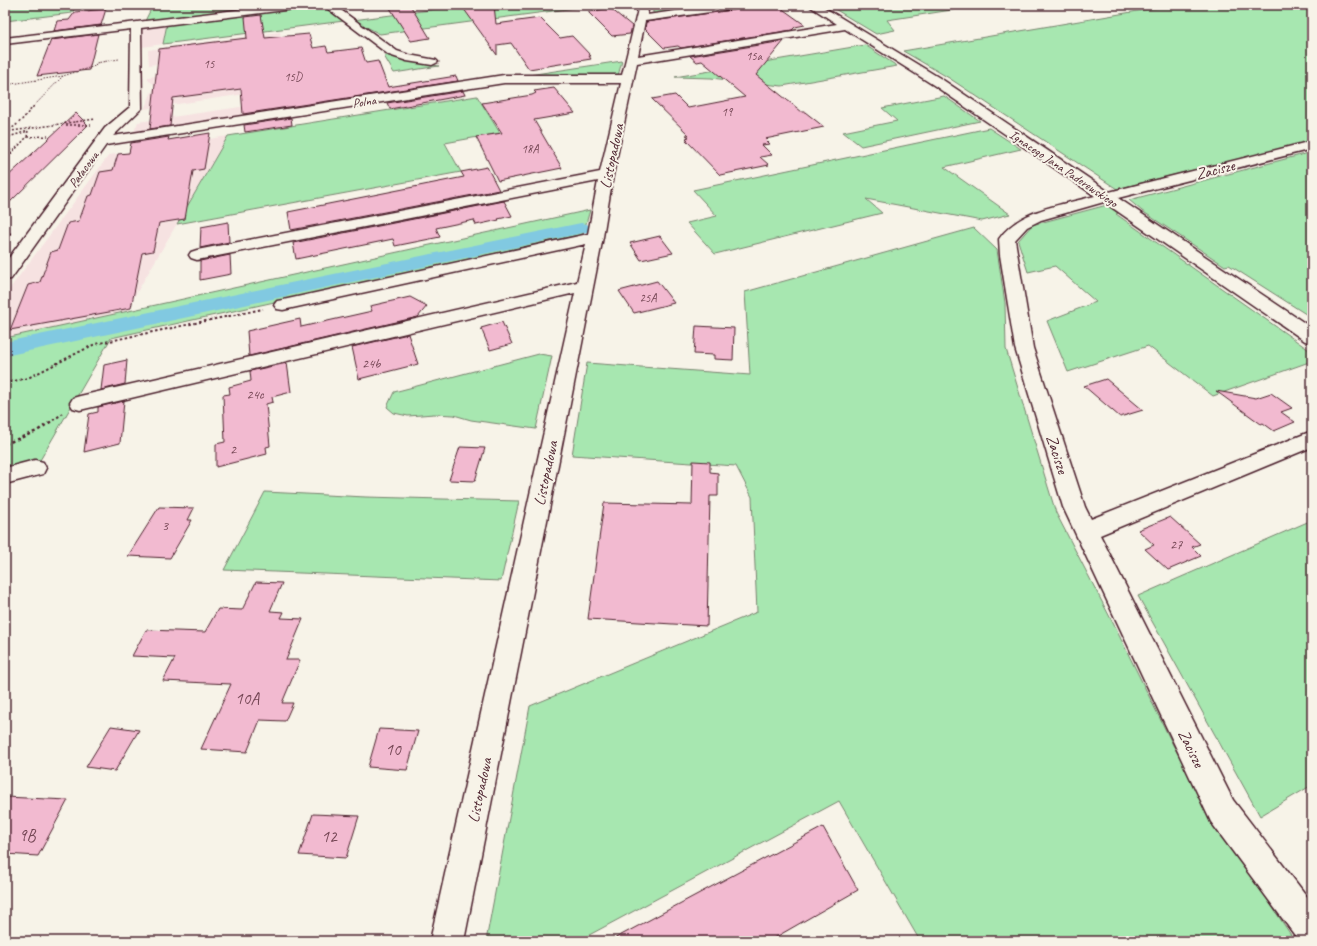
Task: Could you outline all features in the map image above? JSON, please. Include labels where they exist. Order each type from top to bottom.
[{"type":"street","points":[[5,41],[301,5]]},
{"type":"street","points":[[328,5],[393,53],[407,58],[432,62]]},
{"type":"street","name":"Listopadowa","points":[[447,941],[583,286],[595,237],[606,175],[644,5]]},
{"type":"street","points":[[641,19],[739,5]]},
{"type":"street","name":"Ignacego Jana Paderewskiego","points":[[813,5],[939,83],[1312,336]]},
{"type":"street","name":"Pałacowa","points":[[5,275],[110,131],[136,108],[136,25]]},
{"type":"street","points":[[632,60],[846,26]]},
{"type":"street","name":"Polna","points":[[102,142],[504,79],[627,79]]},
{"type":"street","name":"Zacisze","points":[[1312,145],[1107,197],[1036,217],[1022,224],[1008,239],[1008,255],[1024,348],[1074,507],[1222,811],[1312,931]]},
{"type":"street","points":[[197,255],[606,175]]},
{"type":"street","points":[[283,305],[595,237]]},
{"type":"street","points":[[80,404],[583,286]]},
{"type":"street","points":[[1086,530],[1312,439]]},
{"type":"street","points":[[5,476],[35,468]]},
{"type":"path","points":[[5,85],[63,76],[95,66],[96,63],[104,60],[122,60]]},
{"type":"path","points":[[10,130],[63,76]]},
{"type":"path","points":[[54,77],[60,79]]},
{"type":"path","points":[[5,138],[28,131],[98,118]]},
{"type":"path","points":[[64,124],[97,125]]},
{"type":"path","points":[[5,131],[28,131]]},
{"type":"path","points":[[5,160],[27,136],[28,131]]},
{"type":"path","points":[[27,136],[48,136]]},
{"type":"path","points":[[5,150],[15,150]]},
{"type":"path","points":[[5,382],[28,378],[95,344],[283,305]]},
{"type":"path","points":[[5,444],[38,431],[80,404]]},
{"type":"shaded area","points":[[167,24],[163,44],[142,47],[142,27]]},
{"type":"shaded area","points":[[280,32],[282,42],[278,48],[149,65],[148,50]]},
{"type":"shaded area","points":[[272,59],[252,93],[144,109],[155,85],[148,80],[148,77]]},
{"type":"shaded area","points":[[383,86],[386,96],[132,136],[138,122]]},
{"type":"shaded area","points":[[228,136],[133,299],[128,300],[128,311],[5,338],[5,295],[109,155]]},
{"type":"green space","points":[[5,5],[77,5],[72,13],[5,21]]},
{"type":"green space","points":[[153,5],[280,5],[145,21]]},
{"type":"green space","points":[[321,5],[344,21],[163,44],[167,24]]},
{"type":"green space","points":[[468,5],[475,12],[530,5],[598,5],[380,34],[353,20]]},
{"type":"green space","points":[[725,5],[653,16],[653,6]]},
{"type":"green space","points":[[828,5],[984,5],[887,20],[895,30],[876,34]]},
{"type":"green space","points":[[1173,5],[1312,5],[1312,141],[1117,189],[949,78],[903,51]]},
{"type":"green space","points":[[865,45],[897,66],[782,86],[711,78],[675,77]]},
{"type":"green space","points":[[391,55],[404,60],[439,66],[394,73],[384,56]]},
{"type":"green space","points":[[622,61],[618,76],[515,77]]},
{"type":"green space","points":[[477,96],[500,133],[445,143],[461,172],[177,224],[228,136]]},
{"type":"green space","points":[[944,96],[980,121],[861,146],[843,132],[897,121],[882,108]]},
{"type":"green space","points":[[989,128],[1021,149],[944,167],[1010,214],[982,221],[866,199],[882,213],[715,254],[687,223],[717,216],[693,190]]},
{"type":"green space","points":[[1312,152],[1312,318],[1229,265],[1225,266],[1142,211],[1129,200]]},
{"type":"green space","points":[[1107,205],[1118,213],[1116,214],[1312,352],[1312,361],[1213,396],[1148,346],[1068,372],[1047,321],[1096,302],[1055,266],[1028,272],[1018,241],[1032,225]]},
{"type":"green space","points":[[590,210],[583,234],[111,338],[39,462],[5,471],[5,338]]},
{"type":"green space","points":[[974,228],[997,250],[1005,303],[1006,349],[1056,513],[1114,625],[1173,745],[1227,839],[1295,941],[920,941],[839,801],[578,941],[486,941],[530,706],[757,612],[752,497],[736,466],[572,455],[587,363],[750,375],[745,292]]},
{"type":"green space","points":[[539,354],[552,356],[536,429],[471,420],[454,415],[434,414],[408,416],[394,413],[387,407],[394,392]]},
{"type":"green space","points":[[265,492],[366,497],[519,501],[501,581],[224,570]]},
{"type":"green space","points":[[1312,520],[1312,785],[1260,816],[1138,596]]},
{"type":"building","points":[[388,5],[410,5],[430,38],[411,41]]},
{"type":"building","points":[[461,5],[494,5],[496,24],[540,18],[560,38],[572,36],[591,56],[589,56],[591,59],[529,69],[511,43],[497,45],[497,55]]},
{"type":"building","points":[[777,5],[805,25],[795,27],[792,30],[681,48],[678,46],[664,48],[645,29],[646,22]]},
{"type":"building","points":[[610,8],[632,26],[630,34],[612,36],[588,12]]},
{"type":"building","points":[[106,9],[101,25],[54,31],[57,21],[69,20],[75,12]]},
{"type":"building","points":[[261,15],[265,38],[309,34],[313,48],[326,46],[328,52],[361,48],[366,63],[378,61],[388,87],[456,76],[458,81],[243,114],[241,89],[173,98],[170,126],[150,129],[159,49],[247,38],[245,17]]},
{"type":"building","points":[[98,34],[89,70],[37,76],[51,40]]},
{"type":"building","points":[[784,41],[756,75],[802,112],[805,112],[824,127],[765,139],[770,144],[762,145],[772,155],[760,157],[769,165],[720,175],[686,140],[688,140],[686,138],[689,137],[686,135],[689,135],[652,99],[675,95],[688,108],[745,97],[702,61],[697,62],[690,56]]},
{"type":"building","points":[[554,88],[575,113],[534,120],[562,168],[498,181],[476,137],[502,133],[482,103],[532,95],[536,93],[534,91]]},
{"type":"building","points":[[463,91],[465,95],[390,109],[387,103]]},
{"type":"building","points":[[76,113],[88,125],[5,207],[5,179]]},
{"type":"building","points":[[291,118],[292,125],[245,132],[244,125]]},
{"type":"building","points":[[210,133],[204,169],[193,171],[185,219],[159,223],[153,251],[142,253],[131,308],[10,330],[28,285],[40,282],[51,252],[58,250],[68,223],[79,221],[88,196],[92,195],[100,172],[113,170],[118,154],[129,153],[131,143],[169,137],[168,140]]},
{"type":"building","points":[[487,167],[499,190],[291,230],[288,212],[464,177],[461,172]]},
{"type":"building","points":[[504,201],[512,216],[476,225],[474,220],[436,228],[440,237],[395,246],[393,239],[296,259],[293,243]]},
{"type":"building","points":[[228,222],[229,242],[200,248],[201,227]]},
{"type":"building","points":[[660,236],[673,253],[641,260],[630,243]]},
{"type":"building","points":[[230,255],[231,274],[200,280],[200,261]]},
{"type":"building","points":[[657,281],[674,303],[634,313],[619,291]]},
{"type":"building","points":[[410,297],[427,306],[418,317],[249,356],[247,331],[300,319],[301,327],[372,311],[370,306]]},
{"type":"building","points":[[502,322],[512,344],[490,350],[481,328]]},
{"type":"building","points":[[696,326],[734,328],[733,360],[714,359],[714,355],[694,354]]},
{"type":"building","points":[[408,334],[418,364],[359,379],[352,347]]},
{"type":"building","points":[[127,360],[125,384],[101,390],[104,365]]},
{"type":"building","points":[[287,363],[291,392],[272,397],[273,402],[266,404],[270,446],[266,447],[267,454],[216,467],[216,444],[225,442],[223,395],[230,394],[229,387],[251,381],[250,371]]},
{"type":"building","points":[[1106,379],[1143,410],[1120,417],[1084,386]]},
{"type":"building","points":[[1216,391],[1256,398],[1271,393],[1292,408],[1281,412],[1295,422],[1274,431],[1263,423],[1261,424]]},
{"type":"building","points":[[124,401],[120,443],[84,452],[89,414],[98,412],[98,407]]},
{"type":"building","points":[[460,447],[485,448],[475,481],[449,480]]},
{"type":"building","points":[[693,461],[710,462],[710,472],[718,473],[718,496],[710,496],[707,626],[588,619],[604,503],[692,505]]},
{"type":"building","points":[[159,507],[194,508],[188,520],[192,520],[170,558],[128,556]]},
{"type":"building","points":[[1170,517],[1200,544],[1192,547],[1201,556],[1168,570],[1145,549],[1154,545],[1138,530]]},
{"type":"building","points":[[256,582],[282,583],[270,611],[284,612],[281,618],[303,619],[286,660],[300,660],[282,703],[293,703],[285,721],[260,720],[247,752],[201,749],[231,684],[163,681],[175,658],[132,656],[146,630],[205,632],[218,609],[242,610]]},
{"type":"building","points":[[111,726],[139,730],[115,771],[86,767]]},
{"type":"building","points":[[379,729],[418,731],[407,770],[368,767]]},
{"type":"building","points":[[5,797],[68,800],[38,856],[5,854]]},
{"type":"building","points":[[313,814],[359,816],[346,858],[299,855]]},
{"type":"building","points":[[823,827],[858,890],[769,941],[610,941]]},
{"type":"waterway","points":[[5,349],[581,228]]}]
